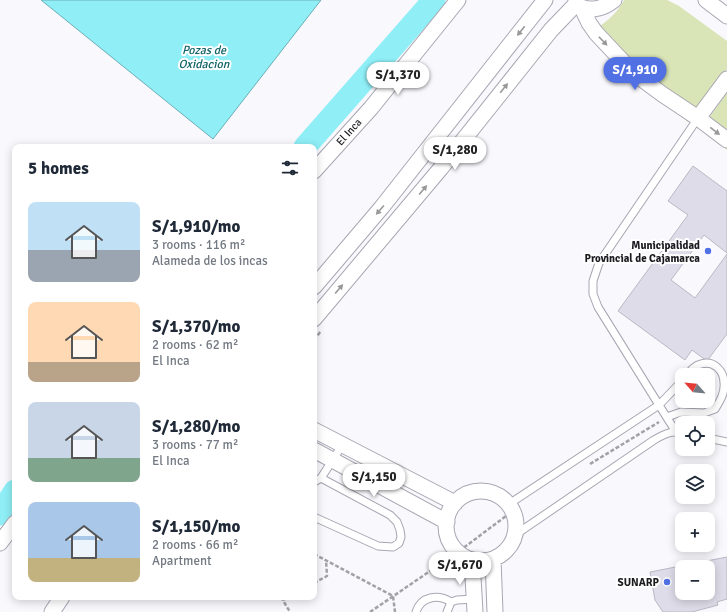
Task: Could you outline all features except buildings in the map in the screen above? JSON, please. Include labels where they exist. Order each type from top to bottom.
[{"type":"street","name":"El Inca","points":[[317,168],[371,108],[458,0]]},
{"type":"street","points":[[317,283],[382,207],[545,0]]},
{"type":"street","points":[[576,4],[591,10],[607,6],[614,0]]},
{"type":"street","points":[[706,0],[727,16]]},
{"type":"street","points":[[317,315],[440,168],[551,30],[576,4]]},
{"type":"street","points":[[576,4],[596,34],[627,66],[643,80],[727,140]]},
{"type":"street","points":[[534,14],[551,30]]},
{"type":"street","points":[[698,118],[727,80]]},
{"type":"street","points":[[317,431],[455,503]]},
{"type":"street","points":[[317,452],[447,522]]},
{"type":"street","points":[[480,490],[488,491],[503,498],[511,507],[516,519],[515,535],[507,550],[500,555],[493,559],[472,560],[465,557],[452,546],[447,530],[448,515],[455,503],[466,494],[480,490]]},
{"type":"street","points":[[0,543],[12,527]]},
{"type":"street","points":[[493,559],[495,612]]},
{"type":"street","points":[[472,560],[475,606]]},
{"type":"street","points":[[52,612],[60,600]]},
{"type":"lane","points":[[675,427],[667,417],[598,307],[593,294],[594,281],[599,263],[698,118]]},
{"type":"lane","points":[[667,417],[681,412],[704,413],[715,409],[722,397],[724,384],[723,376],[720,370],[710,363],[703,363],[694,368]]},
{"type":"lane","points":[[511,507],[659,404],[675,388]]},
{"type":"lane","points":[[515,535],[654,440],[666,433],[675,432]]},
{"type":"lane","points":[[715,439],[727,442]]},
{"type":"lane","points":[[317,518],[378,546],[393,547],[399,543],[401,537],[400,530],[390,515],[317,480],[343,444]]},
{"type":"lane","points":[[416,612],[421,603],[432,597],[446,599],[451,602],[457,600],[475,606]]},
{"type":"lane","points":[[447,612],[451,602]]},
{"type":"path","points":[[587,466],[667,417]]},
{"type":"path","points":[[370,612],[458,552],[511,507]]},
{"type":"path","points":[[317,556],[393,596]]},
{"type":"path","points":[[317,581],[327,576],[326,560]]},
{"type":"path","points":[[393,596],[395,612]]},
{"type":"path","points":[[283,600],[290,612]]},
{"type":"green space","points":[[624,0],[667,0],[679,6],[727,41],[727,69],[688,122],[644,87],[600,26],[614,14]]},
{"type":"green space","points":[[727,93],[727,150],[706,133],[708,119]]},
{"type":"water","name":"Pozas de Oxidacion","points":[[41,0],[321,0],[213,139]]},
{"type":"waterway","points":[[308,144],[434,0]]},
{"type":"waterway","points":[[0,514],[12,496]]},
{"type":"place","name":"Municipalidad Provincial de Cajamarca","points":[[708,251]]},
{"type":"place","name":"SUNARP","points":[[667,582]]}]
